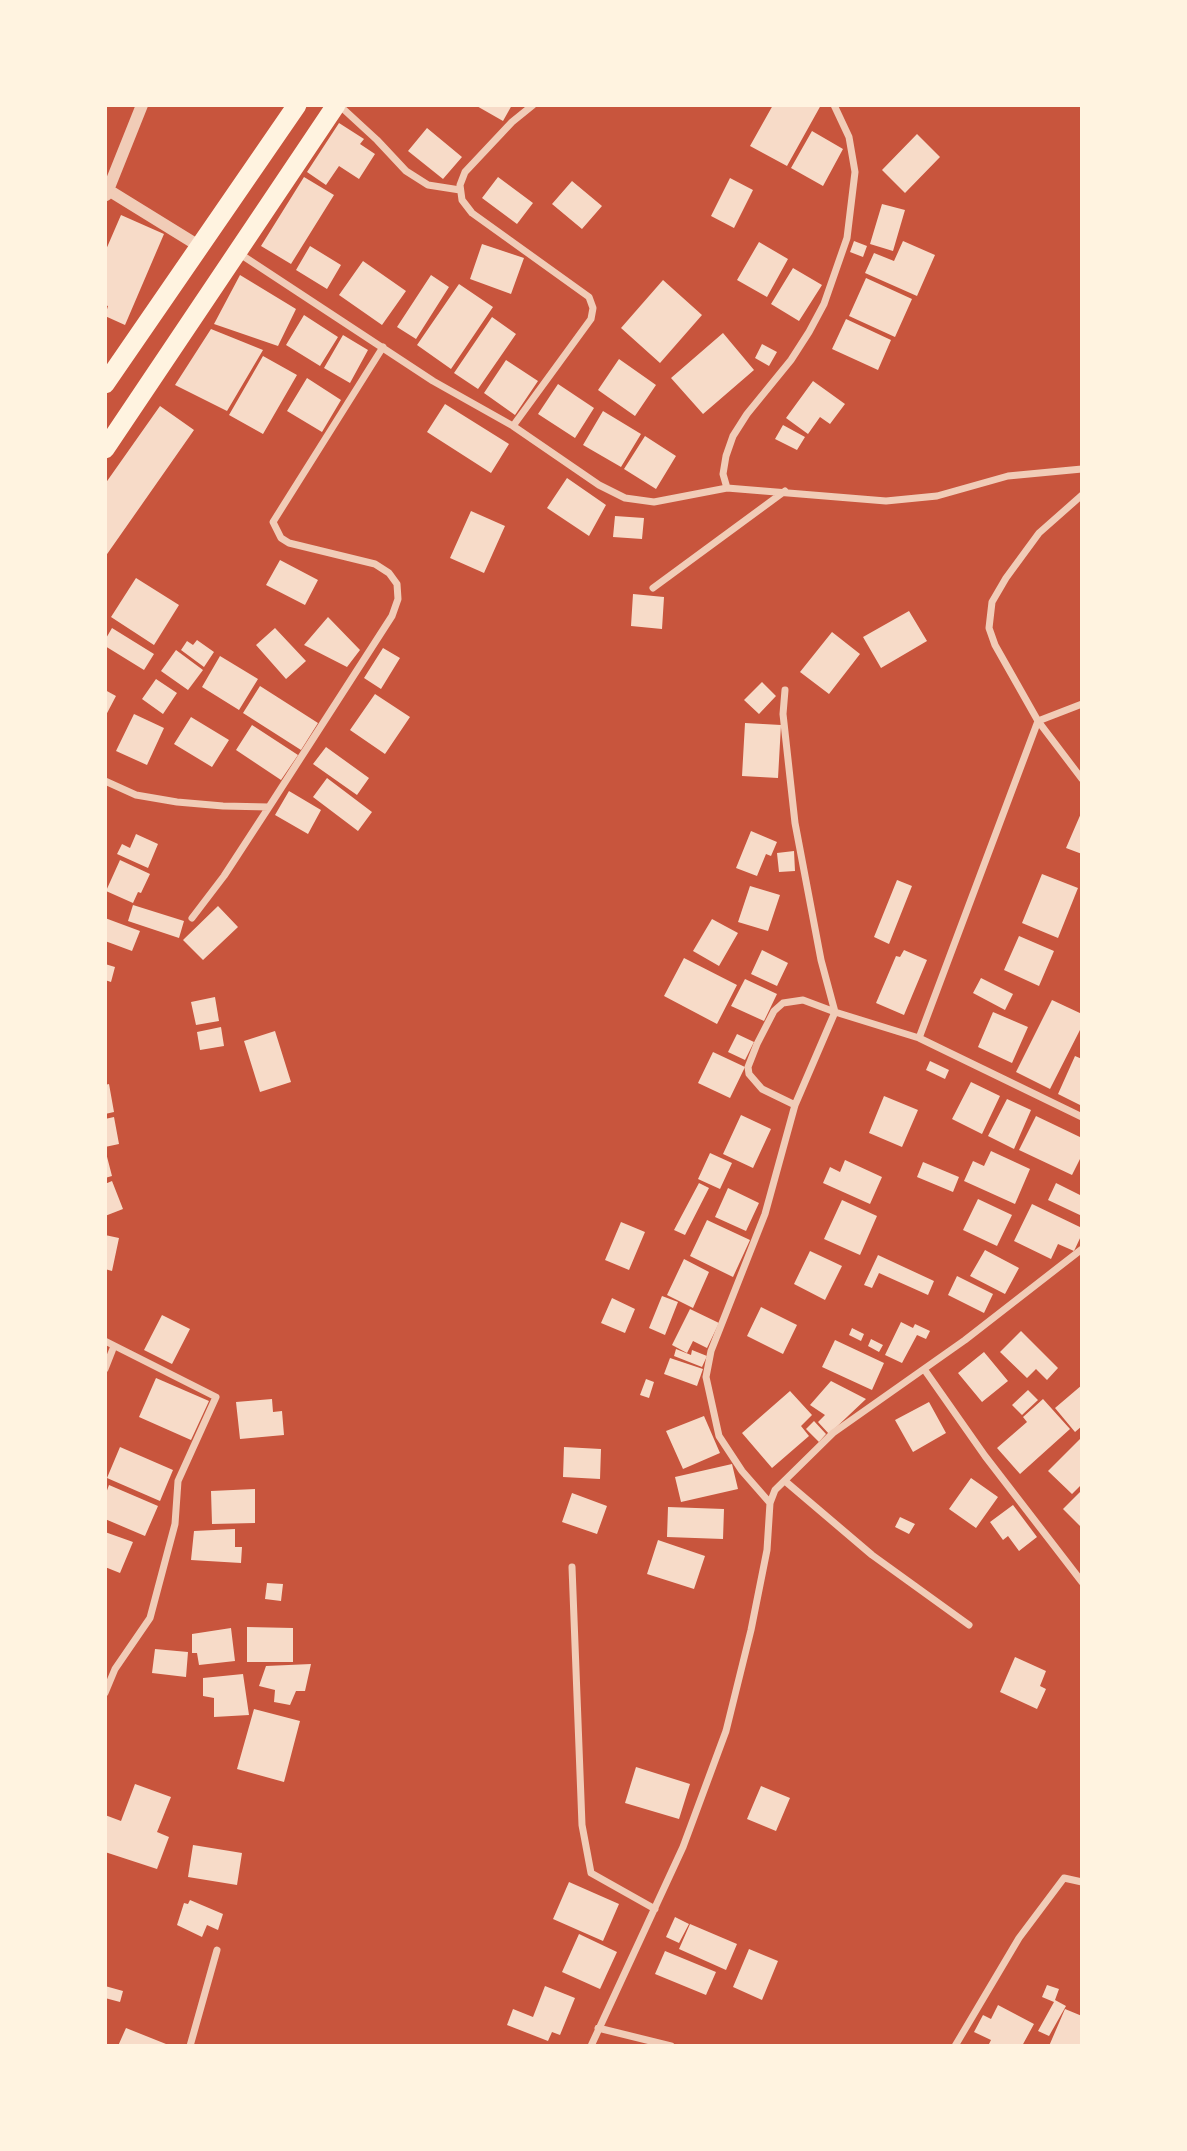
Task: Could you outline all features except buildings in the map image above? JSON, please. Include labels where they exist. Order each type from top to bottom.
[{"type":"highway","points":[[105,384],[297,105]]},
{"type":"highway","points":[[105,449],[338,105]]},
{"type":"street","points":[[142,105],[106,192],[199,246]]},
{"type":"street","points":[[338,105],[406,171],[428,185],[460,190]]},
{"type":"street","points":[[513,426],[591,319],[593,308],[589,297],[472,213],[462,200],[460,185],[465,172],[512,122],[533,105]]},
{"type":"street","points":[[727,488],[723,474],[724,465],[733,436],[809,332],[824,304],[847,238],[855,172],[849,137],[834,105]]},
{"type":"street","points":[[237,251],[433,382],[513,426],[598,485],[625,498],[654,502],[727,488],[886,501],[937,496],[1009,476],[1082,470]]},
{"type":"street","points":[[192,918],[224,876],[269,807],[392,616],[398,599],[397,584],[389,573],[375,564],[289,543],[281,538],[272,522],[383,347]]},
{"type":"street","points":[[653,588],[785,491]]},
{"type":"street","points":[[1082,495],[1039,533],[1006,578],[992,602],[989,628],[995,645],[1038,721],[1082,779]]},
{"type":"street","points":[[770,1503],[742,1471],[719,1436],[706,1377],[711,1351],[765,1214],[795,1105],[835,1012],[821,960],[795,823],[783,714],[785,690]]},
{"type":"street","points":[[919,1038],[1038,721],[1082,704]]},
{"type":"street","points":[[105,781],[136,795],[164,800],[223,807],[269,807]]},
{"type":"street","points":[[795,1105],[762,1089],[748,1067],[774,1012],[783,1003],[803,1000],[919,1038],[1082,1117]]},
{"type":"street","points":[[591,2046],[682,1847],[726,1731],[751,1630],[764,1563],[770,1503],[775,1490],[833,1433],[965,1340],[1082,1249]]},
{"type":"street","points":[[105,1341],[216,1397],[178,1481],[175,1524],[150,1618],[115,1669],[105,1693]]},
{"type":"street","points":[[105,1368],[114,1346]]},
{"type":"street","points":[[924,1369],[985,1456],[1082,1582]]},
{"type":"street","points":[[785,1480],[872,1555],[970,1625]]},
{"type":"street","points":[[572,1567],[582,1825],[591,1873],[655,1909]]},
{"type":"street","points":[[955,2046],[1019,1938],[1064,1878],[1082,1882]]},
{"type":"street","points":[[190,2046],[216,1950]]},
{"type":"street","points":[[598,2028],[671,2046]]}]
